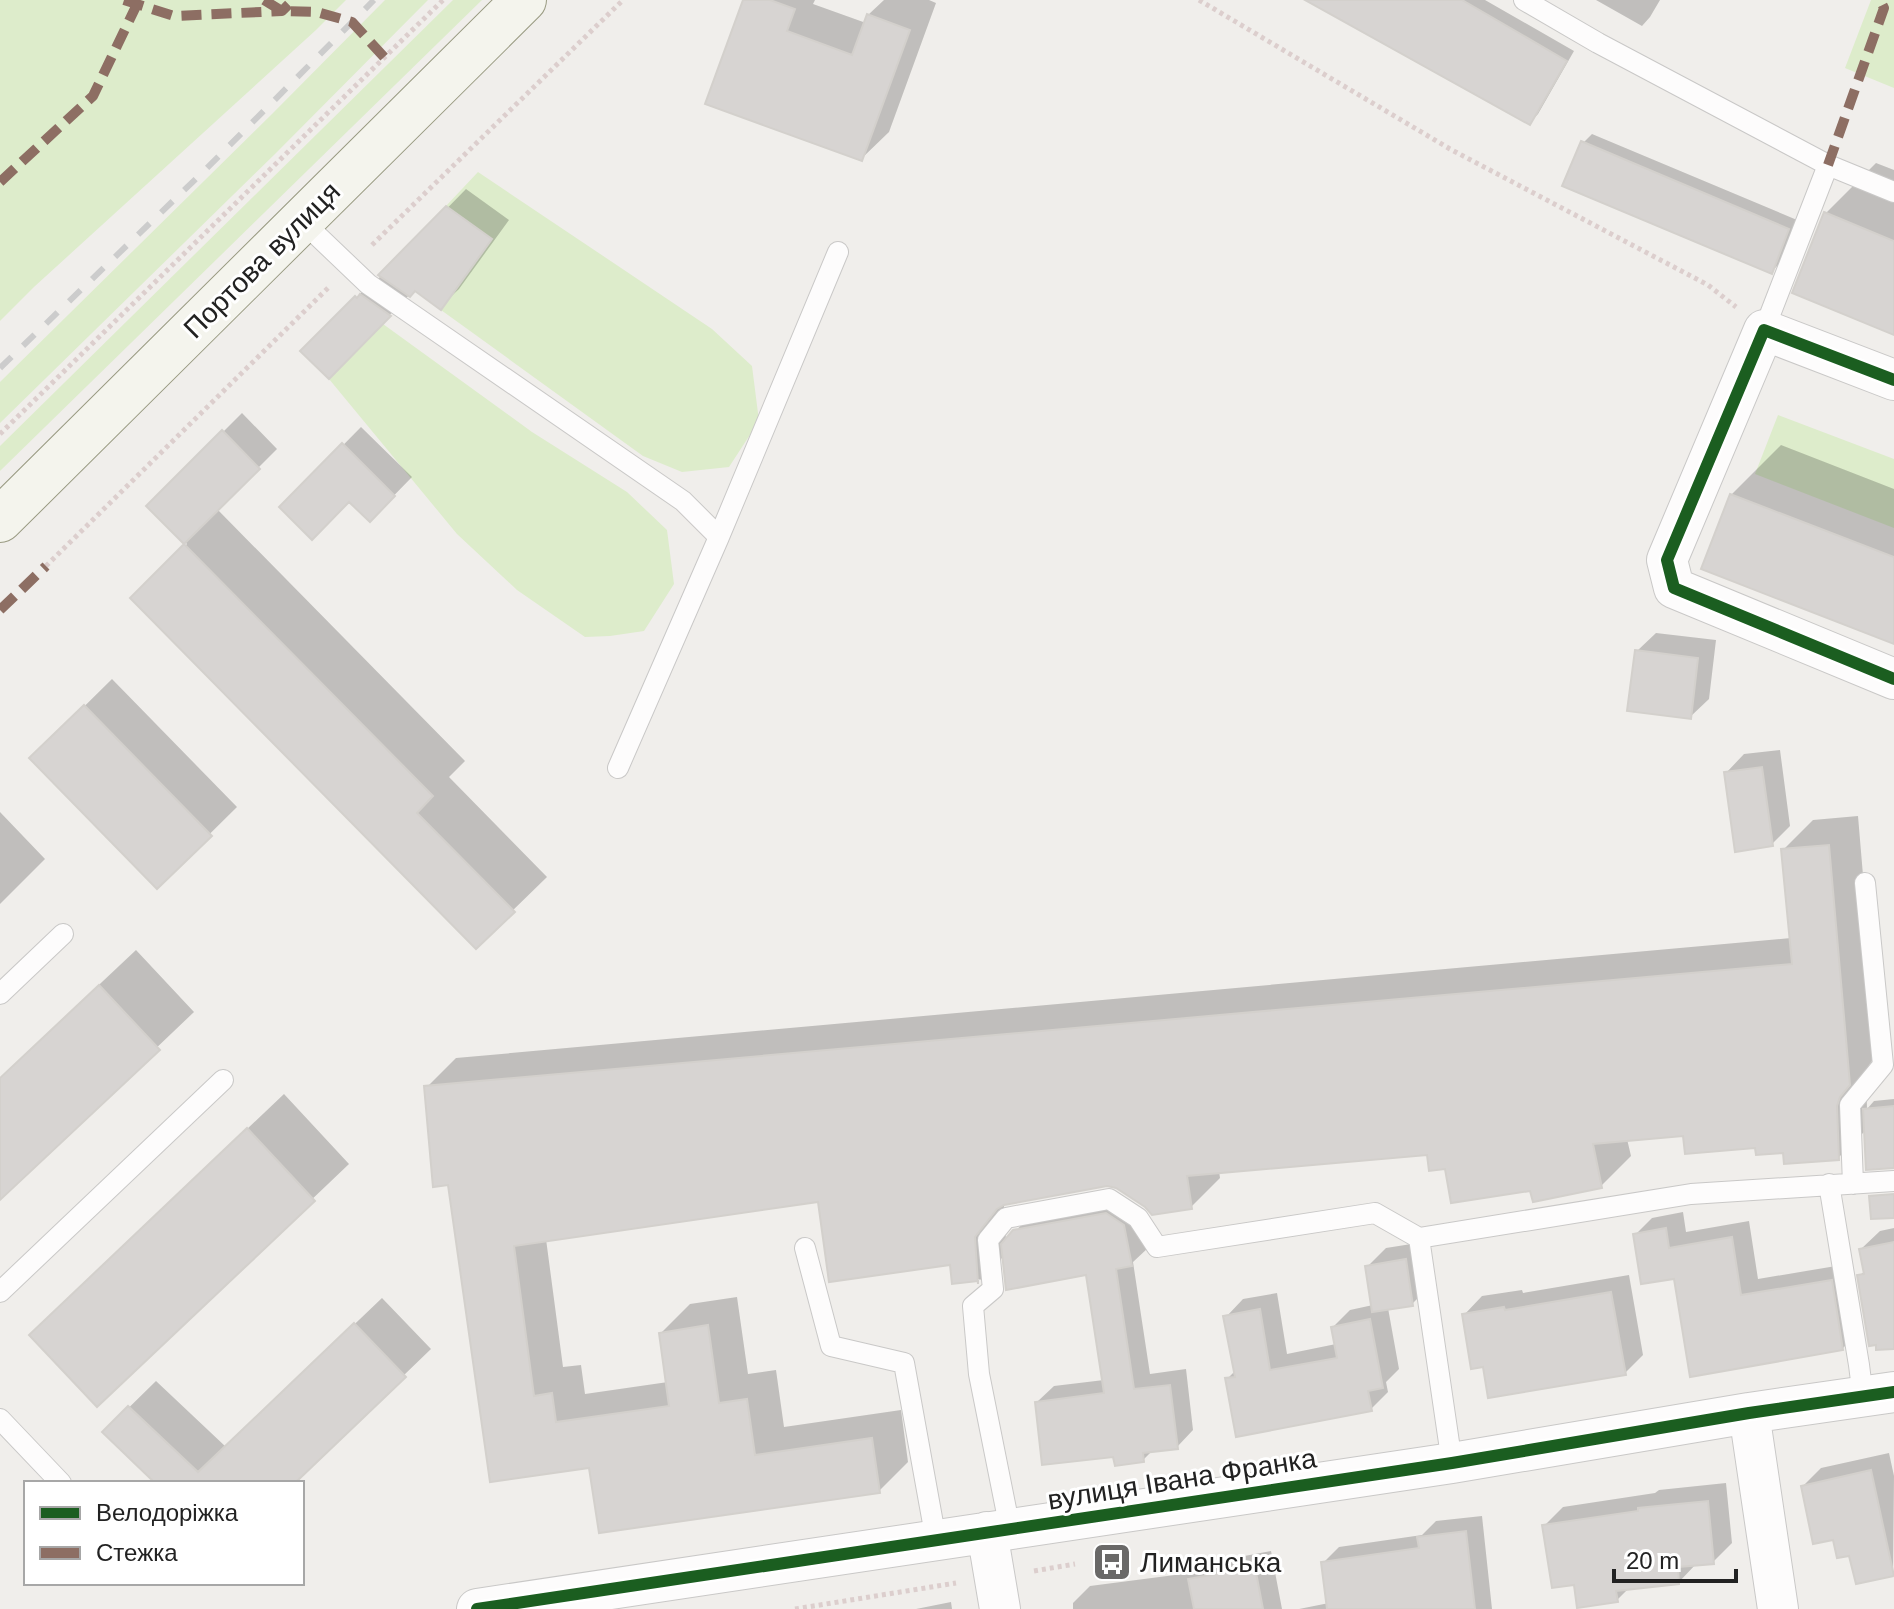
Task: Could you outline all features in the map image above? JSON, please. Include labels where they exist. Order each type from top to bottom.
[{"type":"main road","name":"Портова вулиця","points":[[0,520],[524,0]]},
{"type":"street","points":[[1894,380],[1764,330],[1667,560],[1674,588],[1894,679]]},
{"type":"street","name":"вулиця Івана Франка","points":[[477,1609],[1452,1463],[1749,1413],[1879,1395]]},
{"type":"street","points":[[1749,1413],[1778,1609]]},
{"type":"street","points":[[998,1531],[1000,1609]]},
{"type":"lane","points":[[1524,0],[1598,43],[1828,165],[1894,192]]},
{"type":"lane","points":[[1764,330],[1828,165]]},
{"type":"lane","points":[[302,221],[368,284],[683,501],[719,537]]},
{"type":"lane","points":[[618,768],[838,252]]},
{"type":"lane","points":[[1853,1184],[1850,1105],[1883,1065],[1865,883]]},
{"type":"lane","points":[[0,994],[63,934]]},
{"type":"lane","points":[[0,1292],[223,1080]]},
{"type":"lane","points":[[998,1531],[973,1306],[993,1289],[988,1240],[1006,1218],[1109,1199],[1138,1218],[1157,1247],[1375,1213],[1419,1238],[1691,1194],[1894,1181]]},
{"type":"lane","points":[[1829,1184],[1879,1395]]},
{"type":"lane","points":[[1419,1238],[1452,1463]]},
{"type":"lane","points":[[805,1248],[831,1346],[904,1363],[936,1540]]},
{"type":"lane","points":[[0,1419],[59,1481]]},
{"type":"path","points":[[0,434],[443,0]]},
{"type":"path","points":[[1199,0],[1450,149],[1708,285],[1764,330]]},
{"type":"green space","points":[[0,0],[346,0],[0,321]]},
{"type":"green space","points":[[385,0],[428,0],[0,423],[0,382]]},
{"type":"green space","points":[[453,0],[482,0],[0,471],[0,446]]},
{"type":"green space","points":[[1871,0],[1894,0],[1894,88],[1845,68]]},
{"type":"green space","points":[[478,172],[712,329],[752,366],[759,421],[729,467],[682,472],[643,456],[441,310],[492,240],[446,206]]},
{"type":"green space","points":[[383,324],[532,432],[627,492],[667,530],[674,584],[644,631],[585,637],[517,590],[457,534],[329,379]]},
{"type":"green space","points":[[1778,415],[1894,459],[1894,528],[1755,474]]},
{"type":"building","points":[[743,0],[770,0],[795,9],[787,31],[852,55],[867,14],[910,30],[862,161],[705,104]]},
{"type":"building","points":[[1305,0],[1462,0],[1567,61],[1530,125]]},
{"type":"building","points":[[1581,141],[1789,229],[1772,274],[1562,186]]},
{"type":"building","points":[[446,206],[492,239],[441,310],[415,291],[410,297],[378,275]]},
{"type":"building","points":[[1824,212],[1894,241],[1894,335],[1792,293]]},
{"type":"building","points":[[360,294],[391,316],[329,379],[300,351]]},
{"type":"building","points":[[222,430],[260,469],[184,544],[146,506]]},
{"type":"building","points":[[342,443],[395,496],[370,522],[349,502],[312,540],[279,507]]},
{"type":"building","points":[[1730,494],[1894,557],[1894,644],[1701,569]]},
{"type":"building","points":[[184,544],[433,796],[417,813],[515,912],[476,949],[130,598]]},
{"type":"building","points":[[1635,650],[1698,658],[1691,719],[1627,711]]},
{"type":"building","points":[[84,705],[212,836],[157,889],[29,758]]},
{"type":"building","points":[[1762,767],[1773,846],[1735,852],[1724,772]]},
{"type":"building","points":[[1829,845],[1850,1085],[1837,1106],[1839,1160],[1784,1164],[1783,1153],[1756,1155],[1755,1148],[1685,1154],[1683,1136],[1593,1144],[1602,1188],[1533,1202],[1530,1191],[1451,1203],[1445,1169],[1429,1171],[1427,1155],[1187,1176],[1192,1209],[1152,1215],[1116,1188],[1107,1186],[1004,1205],[997,1209],[975,1237],[978,1281],[952,1284],[950,1265],[829,1282],[818,1202],[514,1246],[534,1396],[552,1393],[556,1422],[669,1406],[659,1333],[708,1325],[719,1403],[747,1399],[755,1455],[872,1438],[880,1493],[599,1533],[589,1468],[490,1482],[448,1185],[433,1187],[424,1086],[1792,964],[1781,849]]},
{"type":"building","points":[[99,985],[160,1050],[0,1200],[0,1078]]},
{"type":"building","points":[[1894,1106],[1894,1168],[1866,1170],[1863,1109]]},
{"type":"building","points":[[247,1128],[315,1201],[97,1407],[29,1335]]},
{"type":"building","points":[[1894,1194],[1894,1218],[1871,1219],[1869,1196]]},
{"type":"building","points":[[1106,1213],[1124,1225],[1132,1266],[1116,1269],[1134,1389],[1170,1385],[1178,1449],[1143,1453],[1144,1462],[1115,1466],[1113,1457],[1042,1465],[1035,1402],[1104,1393],[1086,1275],[1006,1290],[1001,1244],[1013,1230]]},
{"type":"building","points":[[1666,1228],[1669,1248],[1732,1237],[1741,1295],[1832,1280],[1843,1350],[1690,1377],[1674,1279],[1641,1284],[1633,1234]]},
{"type":"building","points":[[1894,1242],[1894,1349],[1876,1350],[1876,1345],[1869,1346],[1857,1275],[1864,1274],[1859,1249]]},
{"type":"building","points":[[1406,1259],[1413,1306],[1372,1312],[1365,1266]]},
{"type":"building","points":[[1611,1292],[1626,1375],[1488,1398],[1483,1367],[1471,1369],[1462,1314]]},
{"type":"building","points":[[1260,1309],[1270,1370],[1337,1358],[1331,1327],[1370,1319],[1383,1388],[1368,1391],[1372,1411],[1236,1437],[1225,1378],[1235,1377],[1223,1316]]},
{"type":"building","points":[[354,1323],[406,1377],[297,1481],[153,1481],[102,1432],[128,1406],[198,1472]]},
{"type":"building","points":[[1871,1470],[1894,1576],[1856,1584],[1849,1556],[1837,1558],[1833,1540],[1813,1544],[1801,1486]]},
{"type":"building","points":[[1708,1501],[1714,1564],[1678,1567],[1679,1584],[1616,1591],[1618,1602],[1577,1608],[1574,1585],[1552,1588],[1542,1525],[1638,1511],[1638,1508]]},
{"type":"building","points":[[1466,1531],[1475,1609],[1327,1609],[1321,1562],[1419,1548],[1417,1537]]},
{"type":"building","points":[[1255,1567],[1263,1609],[1194,1609],[1188,1579]]},
{"type":"railway","points":[[0,368],[205,170],[374,0]]},
{"type":"marked path","points":[[124,0],[174,16],[282,11],[293,0]]},
{"type":"marked path","points":[[0,182],[93,96],[139,0]]},
{"type":"marked path","points":[[264,0],[282,11],[317,12],[352,22],[385,58]]},
{"type":"marked path","points":[[1828,165],[1884,8],[1880,0]]},
{"type":"marked path","points":[[0,610],[46,566]]},
{"type":"cycle path","points":[[1894,380],[1764,330],[1667,560],[1674,588],[1894,679]]},
{"type":"cycle path","points":[[477,1609],[1452,1463],[1894,1392]]},
{"type":"place","name":"Лиманська","points":[[1112,1562]]}]
